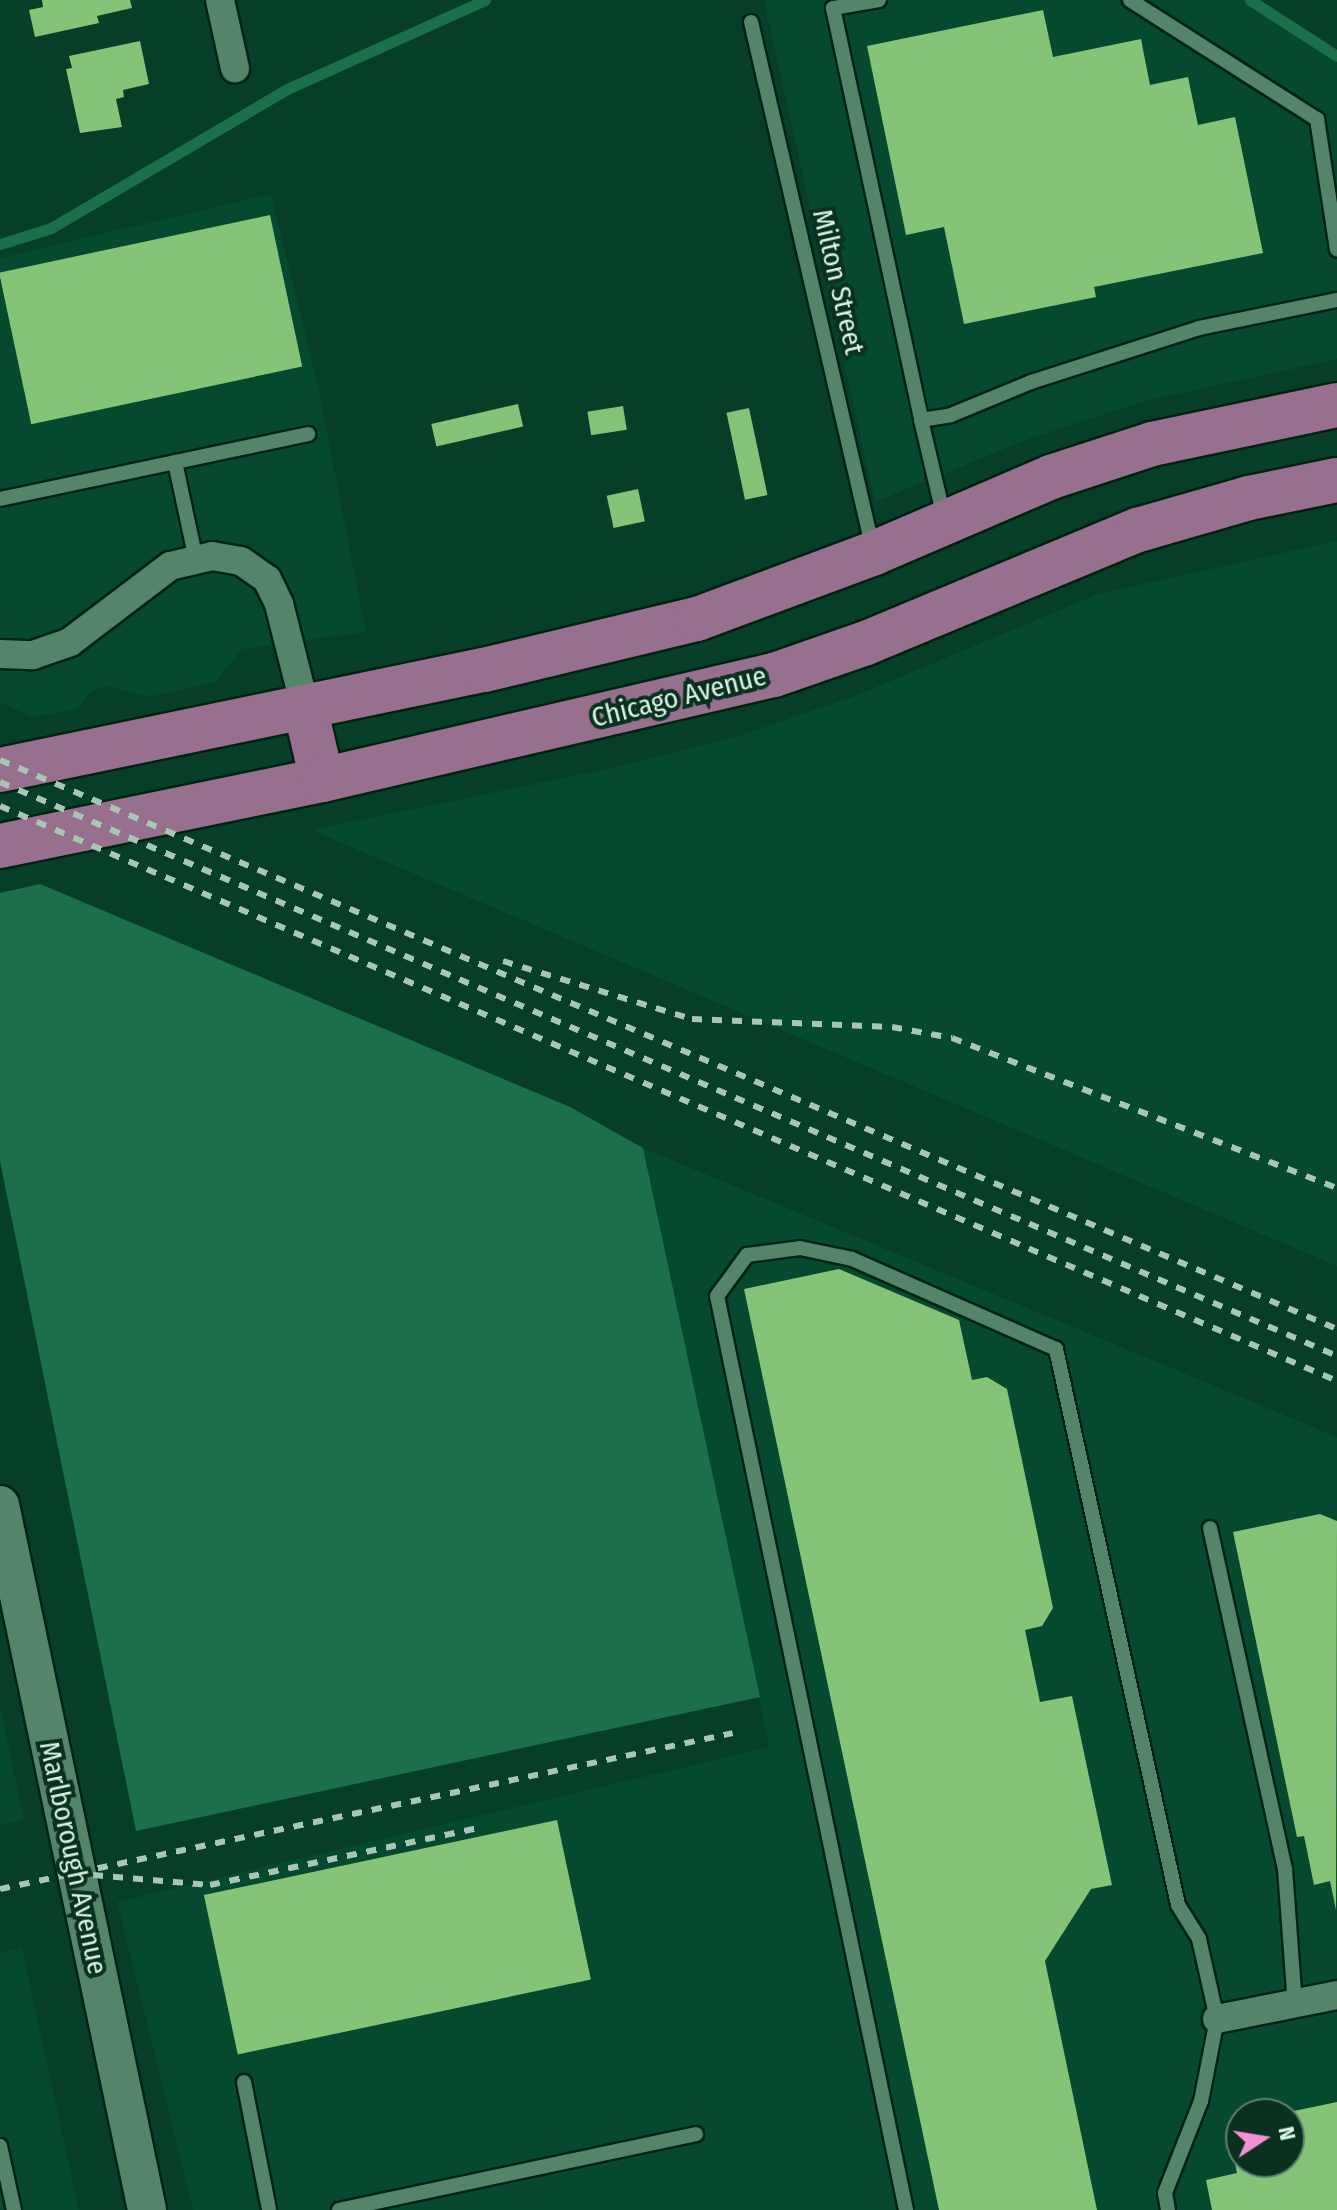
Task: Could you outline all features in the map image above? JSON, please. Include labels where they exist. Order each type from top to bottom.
[{"type":"main road","points":[[0,770],[305,707],[697,619],[874,553],[1051,477],[1152,444],[1337,405]]},
{"type":"main road","name":"Chicago Avenue","points":[[0,846],[322,780],[774,675],[866,643],[1138,530],[1249,498],[1337,480]]},
{"type":"main road","points":[[305,707],[322,780]]},
{"type":"street","points":[[220,0],[235,68]]},
{"type":"street","points":[[0,654],[33,655],[70,642],[170,566],[212,556],[241,561],[267,579],[279,604],[305,707]]},
{"type":"street","name":"Marlborough Avenue","points":[[0,1505],[147,2210]]},
{"type":"street","points":[[1217,2019],[1337,1995]]},
{"type":"lane","points":[[879,0],[833,8],[945,521]]},
{"type":"lane","points":[[1130,0],[1317,119],[1337,249]]},
{"type":"lane","name":"Milton Street","points":[[751,22],[874,553]]},
{"type":"lane","points":[[921,420],[951,415],[1031,382],[1199,328],[1337,300]]},
{"type":"lane","points":[[0,499],[308,434]]},
{"type":"lane","points":[[175,462],[196,560]]},
{"type":"lane","points":[[906,2210],[717,1296],[747,1255],[800,1248],[852,1259],[1056,1349],[1178,1905],[1199,1939],[1217,2019],[1201,2101],[1165,2193],[1168,2210]]},
{"type":"lane","points":[[1210,1528],[1285,1869],[1295,2004]]},
{"type":"lane","points":[[244,2082],[269,2210]]},
{"type":"lane","points":[[339,2210],[696,2134]]},
{"type":"lane","points":[[0,2146],[14,2210]]},
{"type":"shaded area","points":[[764,0],[1250,0],[1294,25],[1337,57],[1337,359],[1145,401],[1031,438],[875,502]]},
{"type":"shaded area","points":[[271,194],[318,386],[366,632],[242,649],[216,682],[149,697],[106,686],[89,693],[78,709],[32,717],[0,702],[0,258]]},
{"type":"shaded area","points":[[1337,541],[1337,1266],[311,830],[617,767],[738,736],[855,696],[1098,594]]},
{"type":"shaded area","points":[[40,884],[570,1107],[643,1148],[760,1697],[136,1831],[0,1161],[0,893]]},
{"type":"shaded area","points":[[643,1148],[1337,1437],[1337,2210],[193,2210],[117,1902],[769,1747]]},
{"type":"shaded area","points":[[0,1705],[24,1820],[0,1825]]},
{"type":"shaded area","points":[[22,1948],[79,2210],[0,2210],[0,1953]]},
{"type":"building","points":[[42,0],[130,0],[132,8],[97,16],[99,23],[35,37],[29,10],[43,7]]},
{"type":"building","points":[[1043,10],[1053,57],[1141,39],[1150,85],[1188,77],[1198,125],[1235,117],[1263,253],[1094,287],[1096,297],[964,324],[944,227],[906,235],[867,46]]},
{"type":"building","points":[[140,41],[149,84],[123,90],[124,97],[116,99],[122,127],[80,133],[66,69],[72,68],[69,56]]},
{"type":"building","points":[[270,215],[302,367],[31,424],[0,272]]},
{"type":"building","points":[[518,404],[523,426],[436,446],[431,424]]},
{"type":"building","points":[[623,406],[627,430],[591,435],[587,412]]},
{"type":"building","points":[[749,408],[768,495],[745,500],[727,413]]},
{"type":"building","points":[[638,489],[645,521],[614,528],[607,496]]},
{"type":"building","points":[[839,1269],[959,1320],[972,1380],[987,1377],[1007,1389],[1053,1608],[1042,1626],[1025,1630],[1040,1702],[1072,1696],[1112,1885],[1091,1889],[1045,1961],[1097,2210],[939,2210],[744,1289]]},
{"type":"building","points":[[1320,1514],[1337,1521],[1336,1910],[1330,1881],[1314,1885],[1304,1836],[1297,1837],[1233,1532]]},
{"type":"building","points":[[557,1820],[591,1979],[238,2054],[204,1895]]},
{"type":"building","points":[[1337,2102],[1337,2210],[1212,2210],[1206,2180],[1225,2176],[1305,2178],[1305,2109]]},
{"type":"waterway","points":[[0,244],[51,228],[287,89],[485,0]]},
{"type":"waterway","points":[[1250,0],[1337,56]]},
{"type":"railway","points":[[0,760],[1337,1329]]},
{"type":"railway","points":[[0,782],[1337,1356]]},
{"type":"railway","points":[[0,806],[1337,1381]]},
{"type":"railway","points":[[503,961],[692,1019],[892,1027],[952,1038],[1337,1188]]},
{"type":"railway","points":[[0,1889],[733,1733]]},
{"type":"railway","points":[[93,1875],[210,1885],[483,1827]]}]
